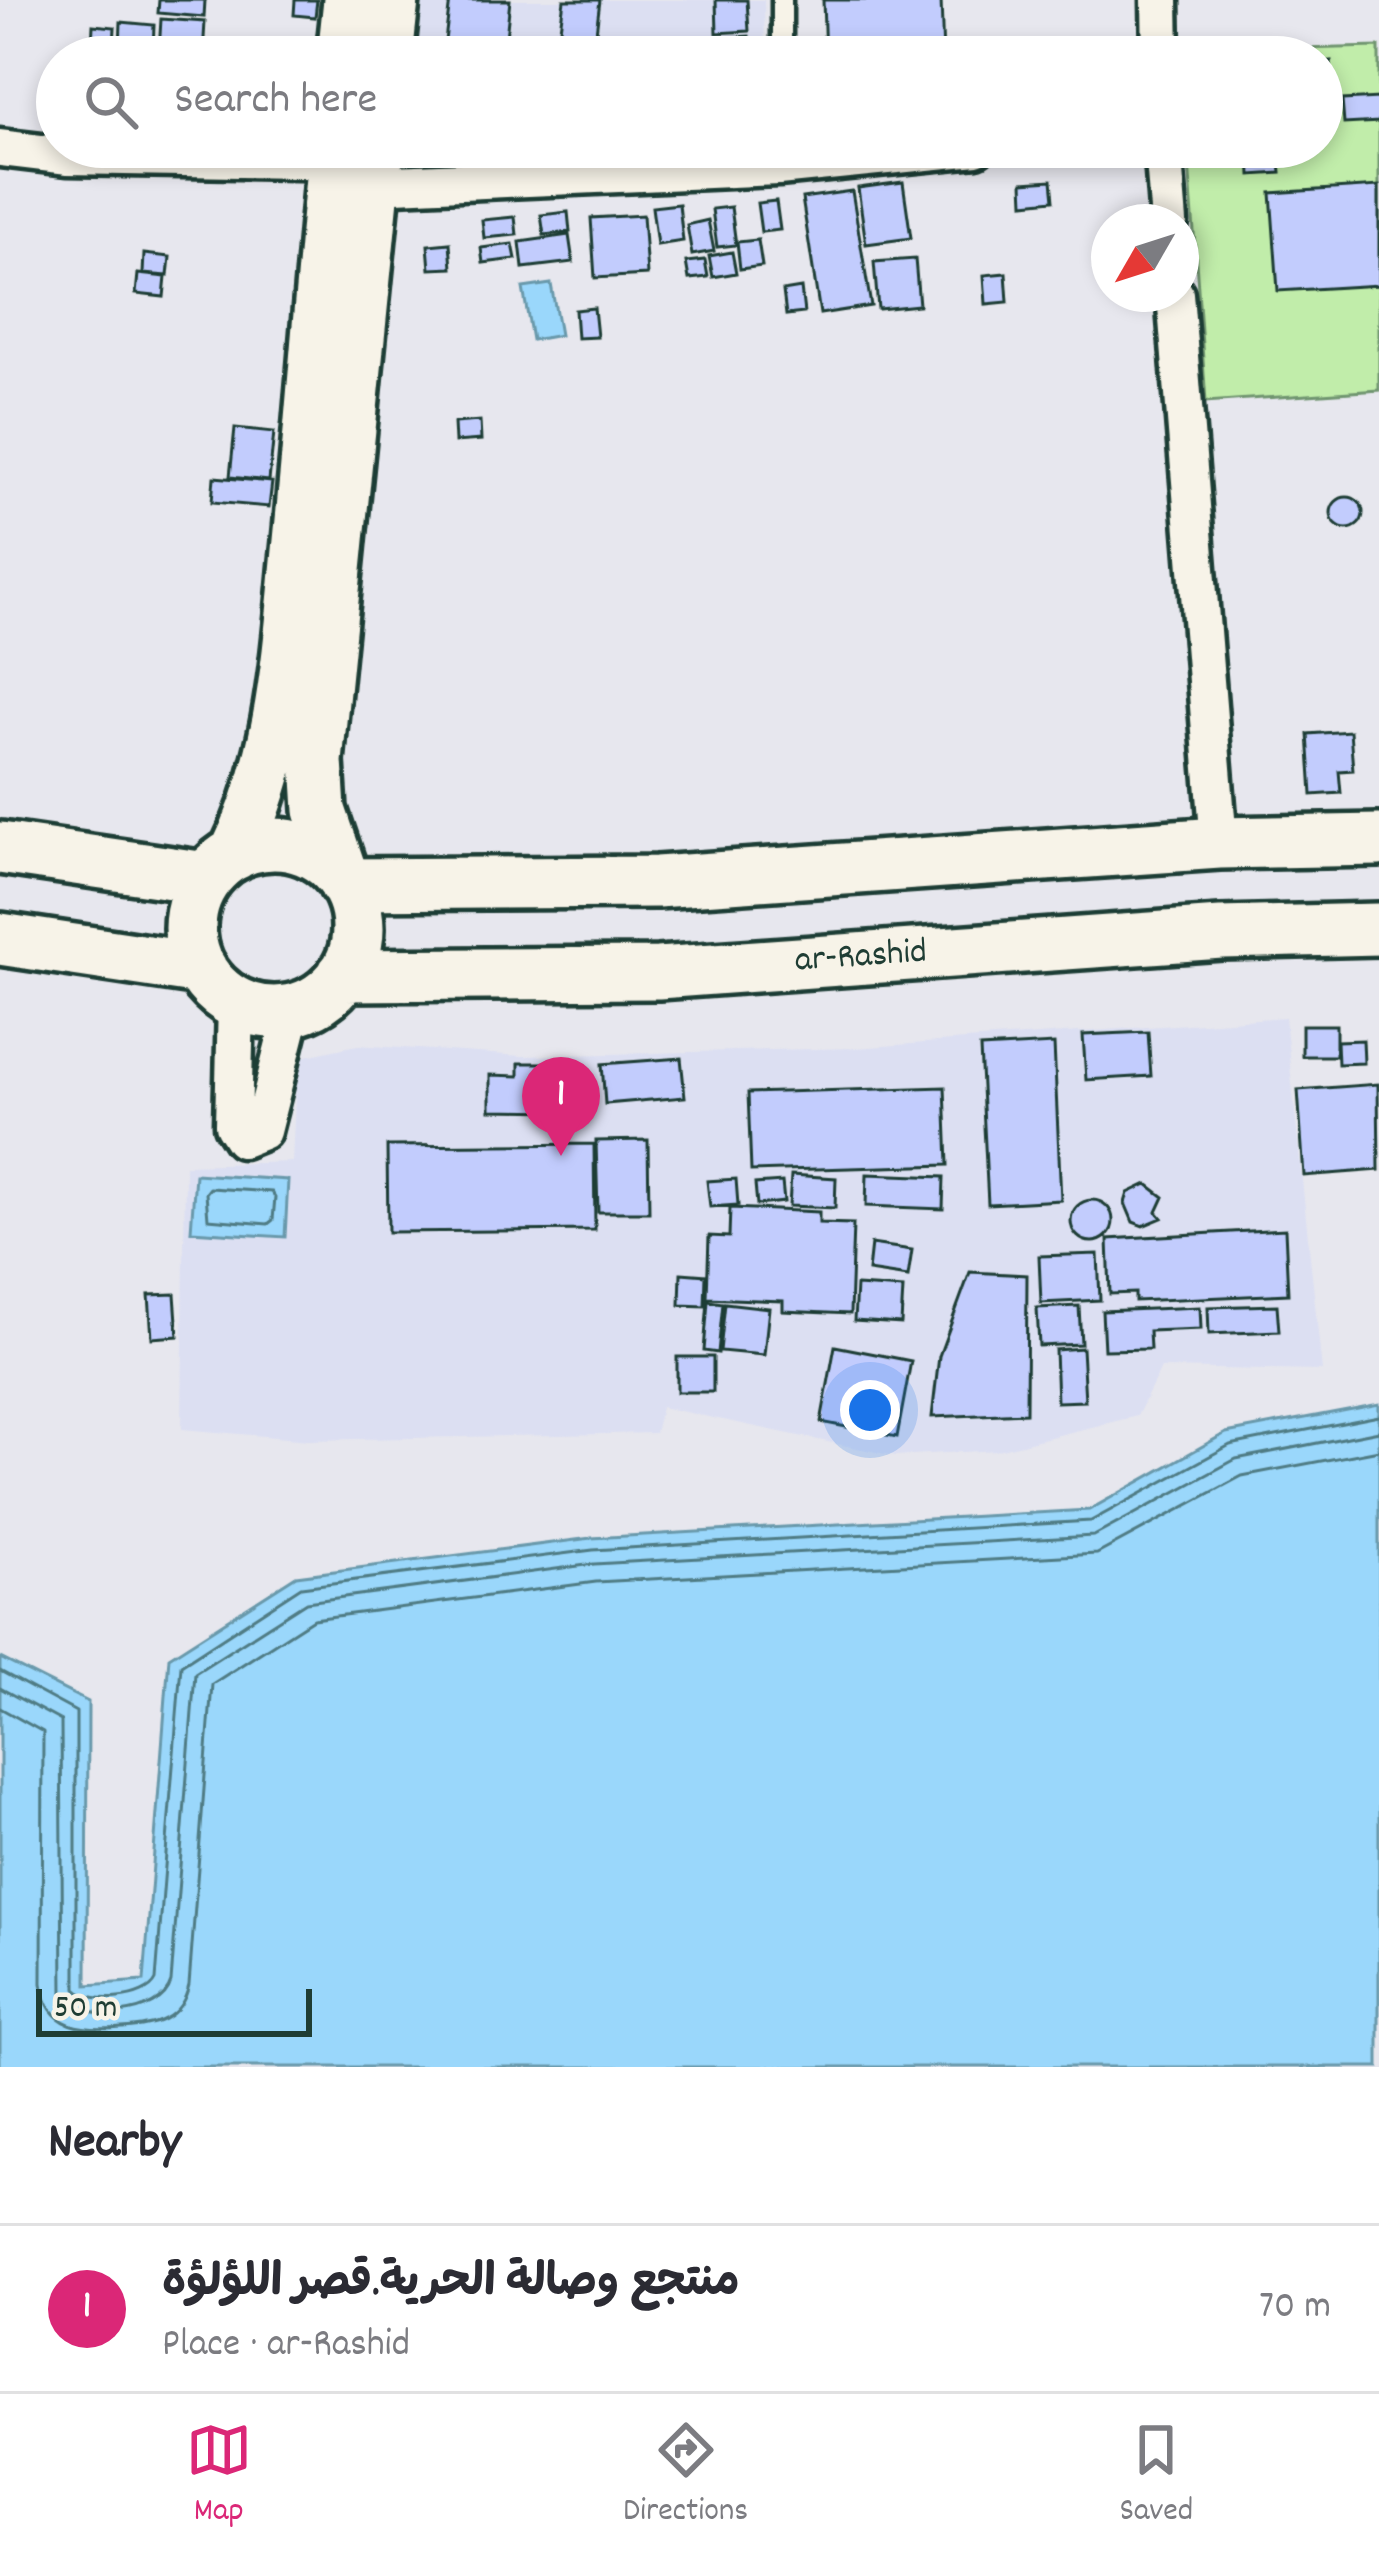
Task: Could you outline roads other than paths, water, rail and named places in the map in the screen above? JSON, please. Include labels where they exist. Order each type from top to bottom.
[{"type":"main road","points":[[345,36],[349,0]]},
{"type":"main road","points":[[390,36],[393,0]]},
{"type":"main road","points":[[218,986],[192,947],[190,923],[194,900],[258,807],[273,750],[355,168]]},
{"type":"main road","points":[[0,940],[218,986],[258,1011],[292,1009],[327,993],[344,975],[358,930],[355,906],[320,810],[317,761],[355,168]]},
{"type":"main road","points":[[0,848],[220,866],[272,844],[293,846],[314,854],[345,884],[657,882],[1219,843],[1379,840]]},
{"type":"main road","name":"ar-Rashid","points":[[344,975],[658,973],[1221,933],[1379,929]]},
{"type":"street","points":[[1160,0],[1161,36]]},
{"type":"street","points":[[0,148],[36,152]]},
{"type":"street","points":[[1165,168],[1168,204]]},
{"type":"street","points":[[1176,312],[1219,843]]},
{"type":"street","points":[[218,986],[233,1125],[242,1139],[262,1131],[292,1009]]},
{"type":"lane","points":[[782,0],[782,36]]},
{"type":"water","points":[[551,284],[560,335],[532,340],[523,288]]},
{"type":"water","points":[[195,1174],[288,1180],[285,1237],[191,1231]]},
{"type":"water","points":[[1379,1404],[1379,2067],[0,2067],[0,1658],[88,1702],[87,1985],[144,1981],[169,1657],[296,1576],[591,1538],[1089,1510],[1226,1433]]},
{"type":"place","name":"منتجع وصالة الحرية.قصر اللؤلؤة","points":[[561,1156]]}]
